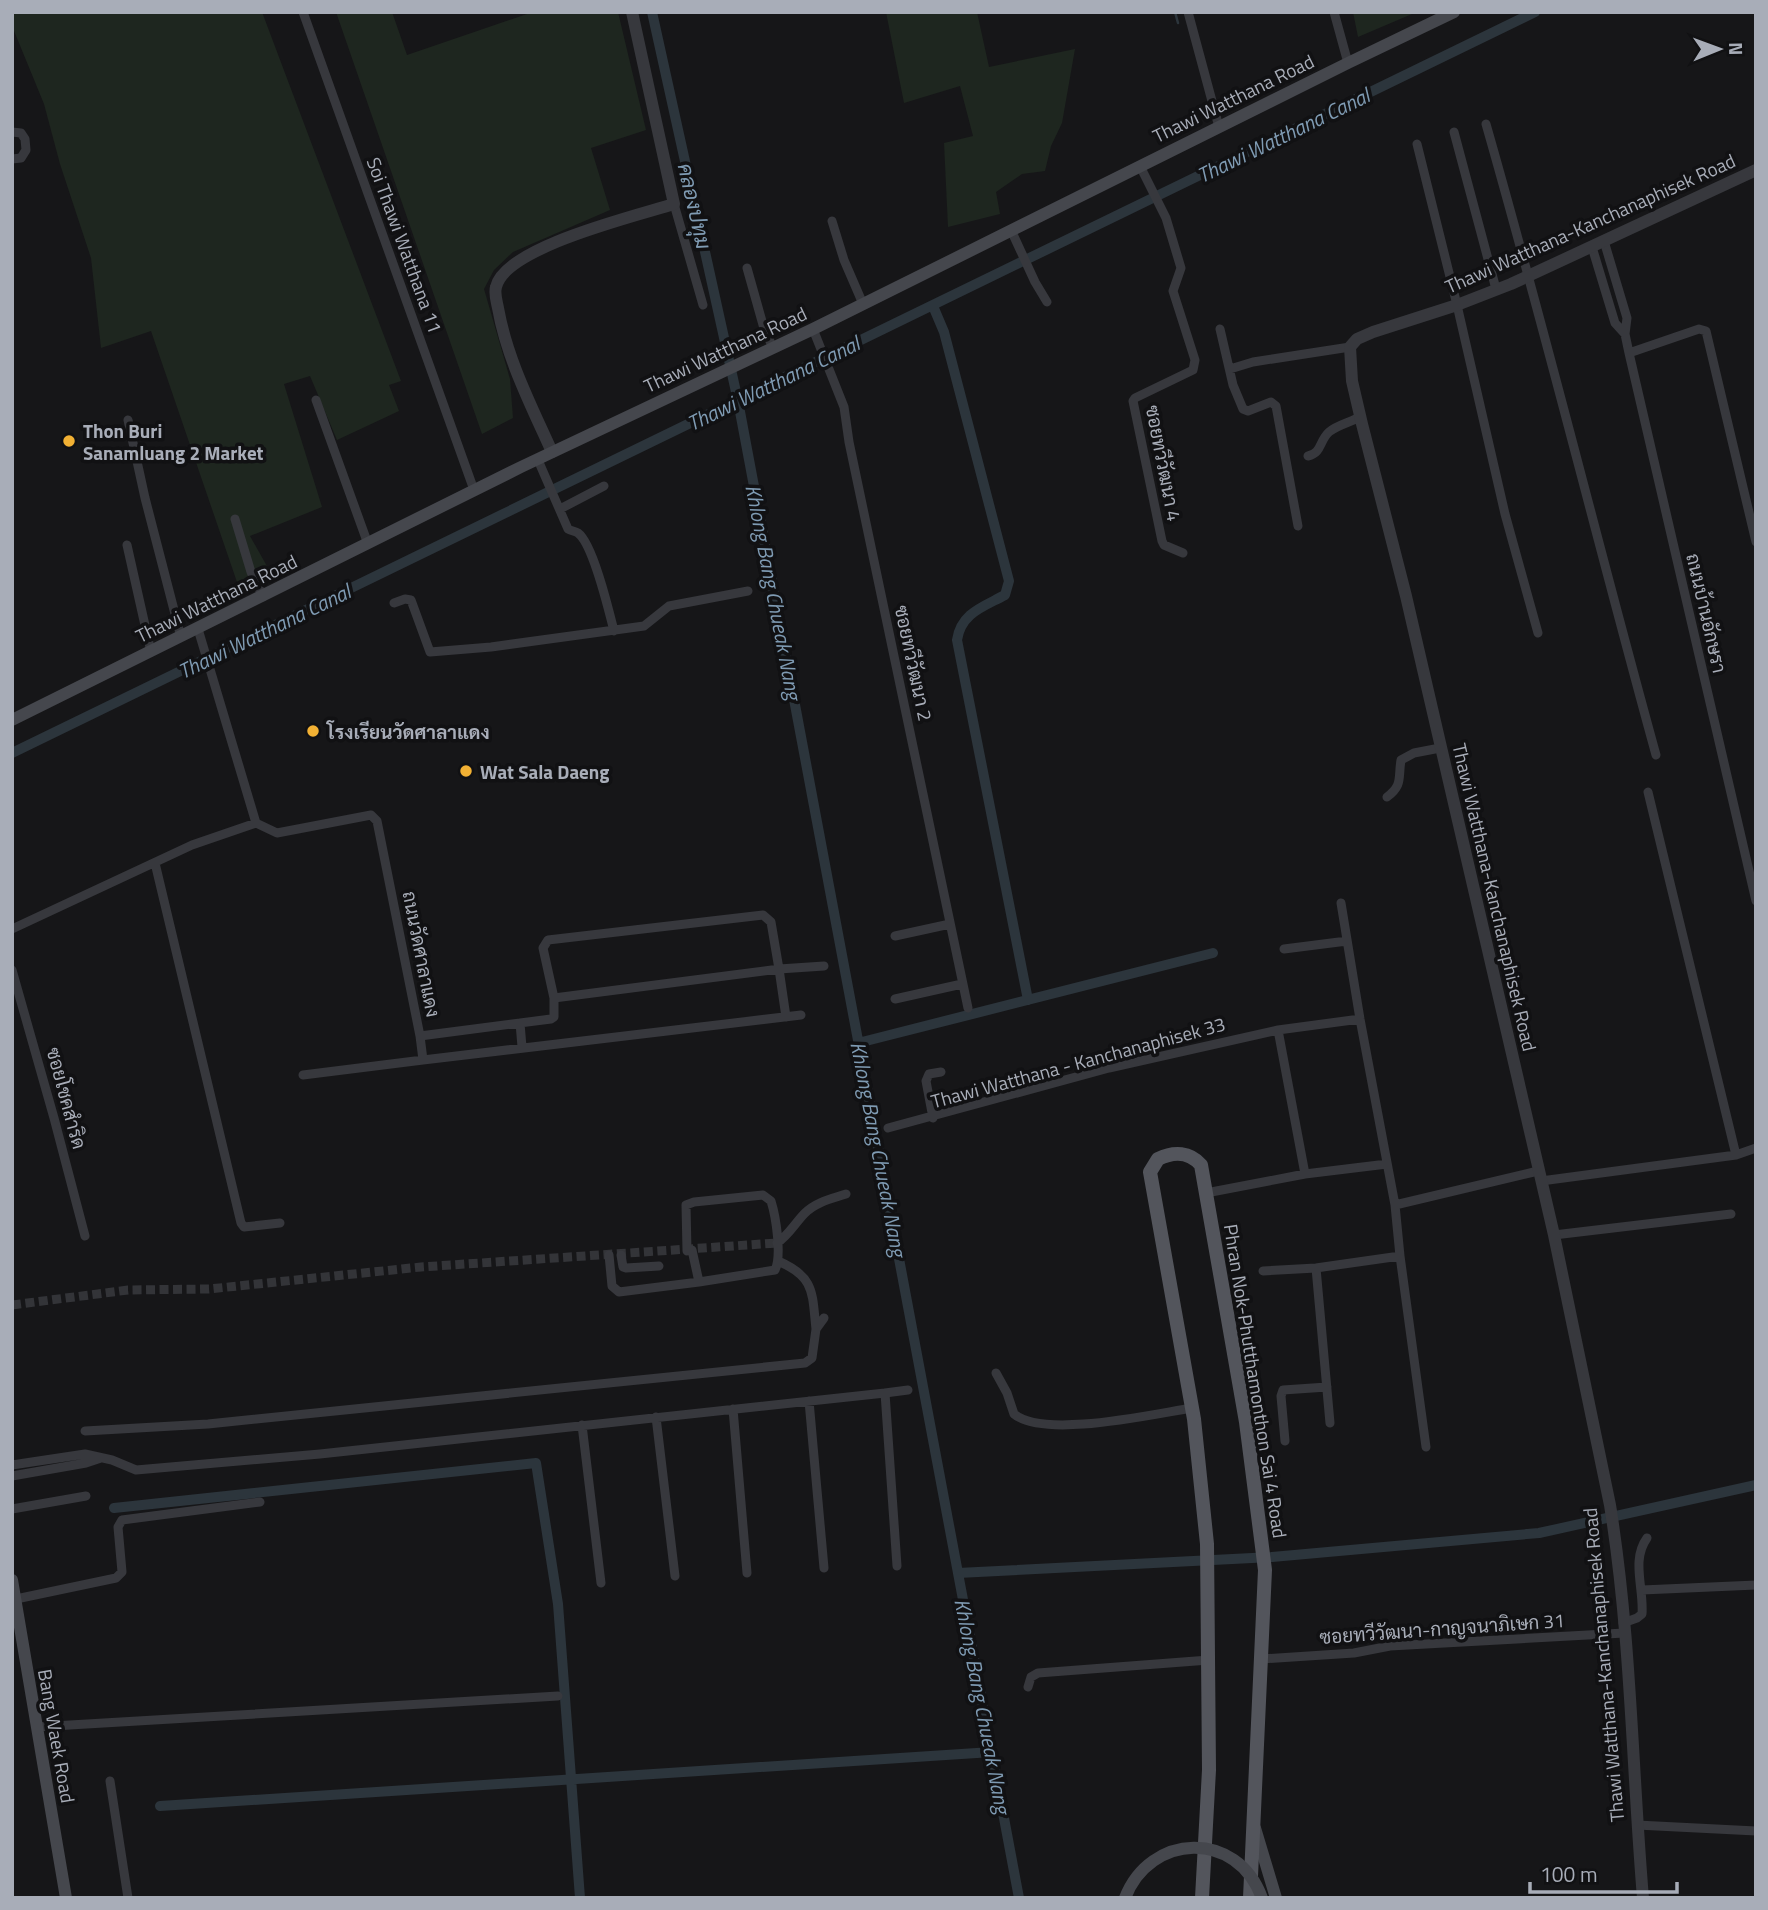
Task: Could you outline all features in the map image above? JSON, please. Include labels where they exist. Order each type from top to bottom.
[{"type":"main road","name":"Thawi Watthana Road","points":[[12,720],[552,452],[1015,235],[1140,166],[1454,12]]},
{"type":"main road","name":"Phran Nok-Phutthamonthon Sai 4 Road","points":[[1192,1408],[1150,1172],[1158,1158],[1175,1153],[1188,1155],[1201,1165],[1246,1422],[1262,1544],[1265,1584],[1250,1898]]},
{"type":"main road","points":[[1192,1408],[1207,1544],[1209,1590],[1209,1770],[1202,1898]]},
{"type":"main road","name":"Bang Waek Road","points":[[12,1580],[66,1898]]},
{"type":"main road","points":[[1255,1828],[1276,1898]]},
{"type":"main road","points":[[1125,1898],[1139,1873],[1154,1861],[1172,1852],[1193,1847],[1214,1849],[1228,1855],[1255,1880],[1262,1898]]},
{"type":"street","name":"Soi Thawi Watthana 11","points":[[303,12],[474,490]]},
{"type":"street","points":[[632,12],[674,204],[704,305]]},
{"type":"street","points":[[1188,12],[1219,127]]},
{"type":"street","points":[[1334,12],[1348,63]]},
{"type":"street","points":[[1486,124],[1530,275],[1616,611],[1656,755]]},
{"type":"street","points":[[12,132],[21,133],[26,150],[21,158],[12,159]]},
{"type":"street","points":[[1454,132],[1496,289]]},
{"type":"street","points":[[1417,144],[1505,514],[1538,634]]},
{"type":"street","name":"ซอยทวีวัฒนา 4","points":[[1140,166],[1166,218],[1181,268],[1173,292],[1195,366],[1133,401],[1161,541],[1183,553]]},
{"type":"street","name":"Thawi Watthana-Kanchanaphisek Road","points":[[1643,1898],[1623,1628],[1610,1505],[1554,1235],[1406,596],[1360,417],[1352,381],[1350,347],[1357,339],[1373,332],[1457,305],[1530,275],[1756,170]]},
{"type":"street","points":[[552,452],[513,363],[500,323],[496,286],[511,266],[526,254],[547,244],[674,204]]},
{"type":"street","points":[[832,221],[844,260],[863,304]]},
{"type":"street","points":[[1015,235],[1035,282],[1047,302]]},
{"type":"street","name":"ถนนบ้านอักษรา","points":[[1604,241],[1627,318],[1625,334],[1629,353],[1756,901]]},
{"type":"street","name":"ถนนบ้านอักษรา","points":[[1592,247],[1615,323],[1625,334]]},
{"type":"street","points":[[747,268],[765,332],[773,347]]},
{"type":"street","name":"ซอยทวีวัฒนา 2","points":[[813,329],[844,407],[849,442],[968,1008]]},
{"type":"street","points":[[1220,329],[1233,385],[1243,409],[1248,411],[1271,402],[1276,406],[1298,526]]},
{"type":"street","points":[[1629,353],[1699,329],[1706,331],[1756,542]]},
{"type":"street","points":[[1230,369],[1264,360],[1350,347]]},
{"type":"street","points":[[317,400],[368,544]]},
{"type":"street","points":[[1308,456],[1315,454],[1329,432],[1360,417]]},
{"type":"street","points":[[128,420],[181,637]]},
{"type":"street","points":[[538,460],[568,529],[579,534],[587,547],[614,631]]},
{"type":"street","points":[[560,509],[604,486]]},
{"type":"street","points":[[235,519],[251,572],[263,597]]},
{"type":"street","points":[[127,545],[151,652]]},
{"type":"street","points":[[394,603],[408,599],[412,603],[430,652],[491,647],[643,626],[669,606],[748,591]]},
{"type":"street","points":[[13,926],[192,845],[256,823],[198,629]]},
{"type":"street","points":[[1387,797],[1396,791],[1399,785],[1401,760],[1414,753],[1440,747]]},
{"type":"street","points":[[1648,792],[1736,1155]]},
{"type":"street","name":"ถนนวัดศาลาแดง","points":[[256,823],[277,832],[364,815],[371,815],[377,821],[420,1036],[551,1019],[554,1017],[554,998]]},
{"type":"street","points":[[155,863],[241,1223],[244,1227],[251,1228],[280,1223]]},
{"type":"street","points":[[1341,903],[1395,1205],[1399,1256],[1426,1447]]},
{"type":"street","points":[[786,1017],[779,969],[771,922],[763,915],[573,936],[548,940],[543,948],[554,998],[779,969],[824,966]]},
{"type":"street","points":[[895,936],[950,924]]},
{"type":"street","points":[[1284,949],[1347,941]]},
{"type":"street","name":"ซอยโชคสำริด","points":[[12,970],[85,1236]]},
{"type":"street","points":[[895,999],[962,984]]},
{"type":"street","points":[[303,1075],[801,1015]]},
{"type":"street","name":"Thawi Watthana - Kanchanaphisek 33","points":[[888,1128],[933,1118],[1109,1068],[1278,1030],[1360,1019]]},
{"type":"street","points":[[520,1023],[522,1047]]},
{"type":"street","points":[[1278,1030],[1305,1174]]},
{"type":"street","points":[[420,1036],[424,1060]]},
{"type":"street","points":[[933,1118],[926,1082],[929,1074],[941,1072]]},
{"type":"street","points":[[1395,1205],[1539,1176],[1736,1155],[1756,1148]]},
{"type":"street","points":[[1206,1193],[1305,1174],[1387,1164]]},
{"type":"street","points":[[777,1243],[818,1203],[846,1194]]},
{"type":"street","points":[[609,1255],[612,1286],[619,1292],[699,1282],[771,1272],[775,1270],[778,1261],[777,1243],[771,1201],[766,1196],[755,1195],[686,1205],[689,1251],[699,1282]]},
{"type":"street","points":[[1554,1235],[1731,1214]]},
{"type":"street","points":[[621,1255],[623,1267],[626,1268],[659,1266]]},
{"type":"street","points":[[1263,1271],[1316,1268],[1399,1256]]},
{"type":"street","points":[[85,1430],[208,1424],[805,1363],[812,1358],[816,1329],[812,1289],[797,1269],[778,1261]]},
{"type":"street","points":[[1316,1268],[1330,1423]]},
{"type":"street","points":[[816,1329],[824,1318]]},
{"type":"street","points":[[996,1373],[1014,1413],[1024,1420],[1065,1426],[1192,1408]]},
{"type":"street","points":[[1285,1441],[1280,1396],[1283,1390],[1327,1387]]},
{"type":"street","points":[[12,1465],[85,1454],[103,1457],[136,1470],[320,1454],[908,1390]]},
{"type":"street","points":[[885,1393],[897,1566]]},
{"type":"street","points":[[809,1401],[824,1568]]},
{"type":"street","points":[[733,1409],[747,1573]]},
{"type":"street","points":[[656,1417],[675,1576]]},
{"type":"street","points":[[582,1425],[601,1583]]},
{"type":"street","points":[[12,1476],[86,1463],[103,1457]]},
{"type":"street","points":[[12,1509],[86,1496]]},
{"type":"street","points":[[16,1599],[116,1578],[122,1572],[118,1527],[122,1520],[260,1502]]},
{"type":"street","points":[[1623,1628],[1642,1614],[1639,1556],[1647,1538]]},
{"type":"street","points":[[1642,1590],[1756,1584]]},
{"type":"street","name":"ซอยทวีวัฒนา-กาญจนาภิเษก 31","points":[[1262,1659],[1623,1628]]},
{"type":"street","points":[[1028,1687],[1031,1676],[1038,1673],[1209,1660]]},
{"type":"street","points":[[36,1727],[558,1696]]},
{"type":"street","points":[[110,1780],[128,1898]]},
{"type":"street","points":[[1637,1825],[1756,1831]]},
{"type":"shaded area","points":[[12,12],[262,12],[401,381],[389,385],[399,411],[337,440],[310,376],[284,384],[322,507],[250,536],[268,568],[238,585],[151,331],[101,348],[91,258],[60,164],[44,104],[12,26]]},
{"type":"shaded area","points":[[336,12],[392,12],[407,55],[533,12],[618,12],[646,130],[591,148],[610,210],[513,252],[494,270],[484,289],[510,379],[513,418],[482,434]]},
{"type":"shaded area","points":[[886,12],[977,12],[989,67],[1075,49],[1062,123],[1051,146],[1045,171],[1022,174],[996,192],[1000,214],[948,227],[944,143],[973,136],[960,86],[904,103]]},
{"type":"shaded area","points":[[1353,12],[1412,12],[1412,14],[1358,37]]},
{"type":"waterway","name":"Khlong Bang Chueak Nang","points":[[652,12],[738,401],[1019,1898]]},
{"type":"waterway","points":[[1175,12],[1178,23]]},
{"type":"waterway","name":"Thawi Watthana Canal","points":[[12,753],[1535,12]]},
{"type":"waterway","points":[[933,306],[944,332],[1009,581],[1005,595],[968,617],[957,640],[1028,1000]]},
{"type":"waterway","points":[[858,1043],[1213,953]]},
{"type":"waterway","points":[[114,1508],[536,1463],[558,1604],[580,1898]]},
{"type":"waterway","points":[[958,1573],[1272,1557],[1539,1533],[1756,1485]]},
{"type":"waterway","points":[[160,1806],[992,1752]]},
{"type":"tunnel","points":[[12,1305],[128,1290],[209,1289],[421,1267],[777,1243]]},
{"type":"place","name":"Thon Buri Sanamluang 2 Market","points":[[69,441]]},
{"type":"place","name":"โรงเรียนวัดศาลาแดง","points":[[313,731]]},
{"type":"place","name":"Wat Sala Daeng","points":[[466,771]]},
{"type":"water label","name":"คลองปทุม","points":[[695,206]]}]
